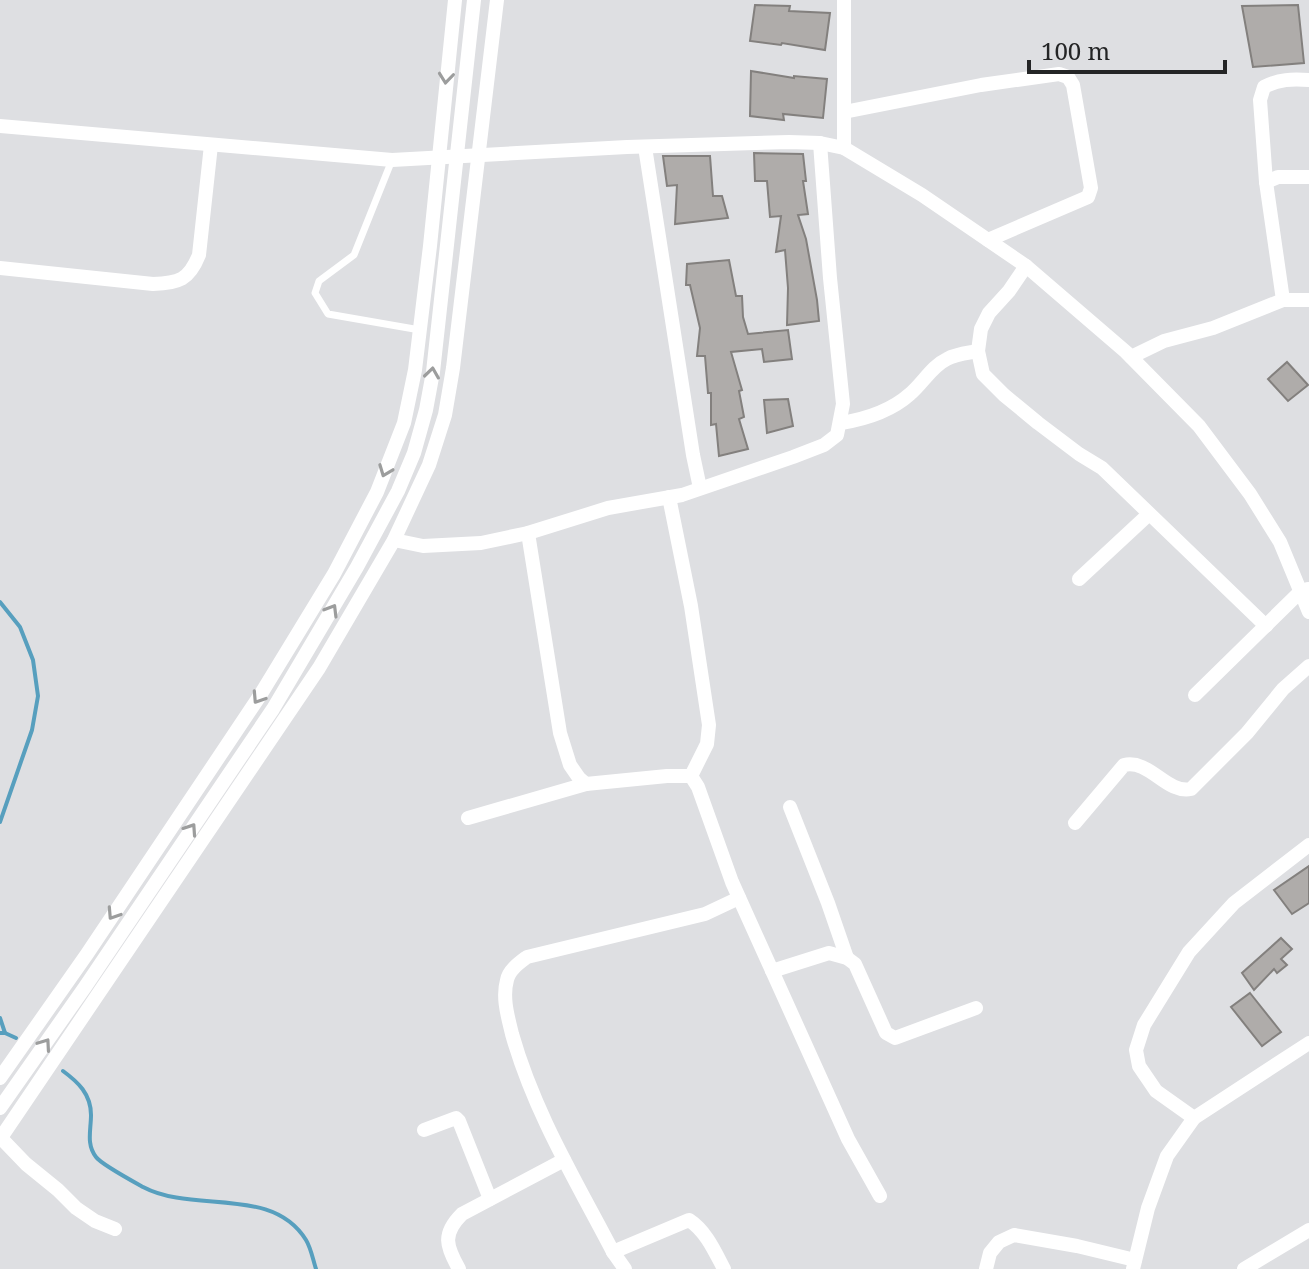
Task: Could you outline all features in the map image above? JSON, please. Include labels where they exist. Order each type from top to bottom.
[{"type":"street","points":[[0,1078],[259,697],[334,574],[377,492],[404,423],[415,370],[455,0]]},
{"type":"street","points":[[0,1108],[273,709],[398,491],[414,453],[428,397],[448,246],[474,0]]},
{"type":"street","points":[[115,1229],[95,1221],[76,1208],[0,1139],[319,668],[394,540],[429,465],[445,415],[453,368],[497,0]]},
{"type":"street","points":[[844,0],[844,148]]},
{"type":"street","points":[[844,112],[981,85],[1059,74],[1068,77],[1073,85],[1091,188],[1088,197],[988,240]]},
{"type":"street","points":[[1283,300],[1266,182],[1260,100],[1264,87],[1275,81],[1309,80]]},
{"type":"street","points":[[0,126],[392,160],[789,142],[844,148],[922,195],[1026,266],[1131,357],[1199,426],[1250,494],[1305,590],[1309,612]]},
{"type":"street","points":[[394,540],[423,546],[466,544],[528,533],[608,508],[700,488],[793,457],[824,445],[837,435],[843,404],[820,143]]},
{"type":"street","points":[[0,268],[153,284],[173,283],[184,278],[193,270],[199,255],[211,145]]},
{"type":"street","points":[[645,147],[700,488]]},
{"type":"street","points":[[1266,182],[1278,177],[1309,177]]},
{"type":"street","points":[[1026,266],[989,313],[981,329],[978,351],[983,374],[1004,395],[1079,454],[1102,468],[1266,626]]},
{"type":"street","points":[[1131,357],[1164,341],[1213,328],[1283,300],[1309,300]]},
{"type":"street","points":[[841,423],[860,420],[891,408],[911,393],[937,365],[950,357],[978,351]]},
{"type":"street","points":[[669,497],[691,606],[709,725],[707,744],[691,776]]},
{"type":"street","points":[[1079,579],[1149,514]]},
{"type":"street","points":[[528,533],[560,733],[570,765],[586,784]]},
{"type":"street","points":[[1195,695],[1305,590]]},
{"type":"street","points":[[1075,823],[1124,765],[1140,765],[1182,791],[1191,789],[1247,733],[1283,689],[1309,666]]},
{"type":"street","points":[[468,818],[586,784],[691,776]]},
{"type":"street","points":[[691,776],[698,787],[739,898],[848,1139],[880,1196]]},
{"type":"street","points":[[790,807],[847,958]]},
{"type":"street","points":[[1194,1118],[1156,1091],[1139,1066],[1136,1050],[1144,1025],[1189,952],[1234,903],[1309,845]]},
{"type":"street","points":[[625,1269],[543,1119],[518,1055],[506,1010],[507,976],[527,957],[705,914],[739,898]]},
{"type":"street","points":[[772,971],[829,953],[847,958],[855,964],[882,1025],[895,1038],[976,1008]]},
{"type":"street","points":[[986,1269],[990,1253],[999,1242],[1014,1235],[1077,1246],[1134,1265],[1148,1208],[1167,1156],[1194,1118],[1309,1043]]},
{"type":"street","points":[[424,1130],[456,1118],[459,1121],[490,1199]]},
{"type":"street","points":[[459,1269],[448,1245],[448,1233],[462,1214],[564,1160]]},
{"type":"street","points":[[613,1252],[689,1220],[709,1242],[724,1269]]},
{"type":"street","points":[[1244,1269],[1269,1262],[1309,1230]]},
{"type":"lane","points":[[392,160],[354,255],[319,281],[315,293],[328,314],[420,330]]},
{"type":"building","points":[[755,5],[790,6],[789,11],[830,13],[825,50],[750,41]]},
{"type":"building","points":[[1298,5],[1304,63],[1253,67],[1242,6]]},
{"type":"building","points":[[751,71],[794,78],[827,79],[823,118],[783,114],[784,120],[750,116]]},
{"type":"building","points":[[754,153],[803,154],[808,214],[798,215],[806,239],[819,321],[787,325],[785,250],[776,252],[781,216],[770,217],[767,181],[755,181]]},
{"type":"building","points":[[663,156],[710,156],[713,196],[722,196],[728,218],[675,224],[677,185],[667,186]]},
{"type":"building","points":[[729,260],[736,296],[742,296],[748,334],[788,330],[792,359],[764,362],[762,349],[731,352],[742,390],[739,391],[744,417],[739,419],[748,449],[719,456],[716,424],[711,425],[711,393],[708,393],[705,356],[697,356],[700,328],[690,285],[686,285],[687,264]]},
{"type":"building","points":[[1287,362],[1308,385],[1288,401],[1268,379]]},
{"type":"building","points":[[788,399],[793,426],[767,433],[764,400]]},
{"type":"building","points":[[1309,866],[1309,903],[1292,914],[1274,890]]},
{"type":"building","points":[[1281,938],[1292,949],[1281,959],[1287,965],[1277,973],[1274,969],[1254,990],[1242,973]]},
{"type":"building","points":[[1250,993],[1281,1032],[1262,1046],[1231,1007]]},
{"type":"waterway","points":[[0,602],[20,627],[33,660],[38,696],[32,730],[0,822]]},
{"type":"waterway","points":[[0,1018],[5,1033]]},
{"type":"waterway","points":[[0,1033],[16,1038]]},
{"type":"waterway","points":[[63,1071],[78,1084],[89,1101],[90,1142],[99,1160],[143,1187],[163,1195],[253,1206],[273,1212],[291,1223],[306,1240],[316,1269]]}]
